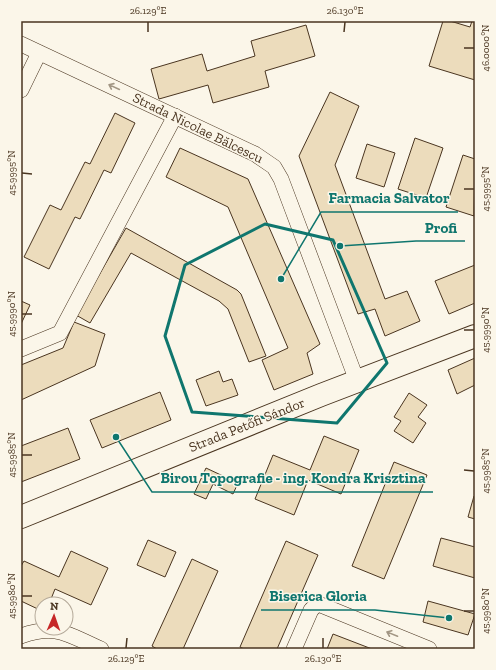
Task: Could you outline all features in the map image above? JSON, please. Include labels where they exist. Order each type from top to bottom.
[{"type":"main road","name":"Strada Petőfi Sándor","points":[[21,517],[357,381],[475,336]]},
{"type":"street","name":"Strada Nicolae Bălcescu","points":[[21,44],[255,154],[274,167],[289,198],[357,381]]},
{"type":"street","points":[[21,90],[38,53]]},
{"type":"street","points":[[21,349],[60,333],[175,116]]},
{"type":"street","points":[[294,649],[311,610],[316,605],[429,649]]},
{"type":"street","points":[[21,636],[36,630],[59,630],[101,649]]},
{"type":"highlighted area","points":[[265,224],[333,240],[387,363],[337,423],[192,412],[165,336],[185,265]]},
{"type":"building","points":[[443,21],[450,21],[470,27],[472,21],[475,21],[475,80],[429,66]]},
{"type":"building","points":[[306,25],[315,56],[265,71],[269,87],[213,103],[208,85],[159,99],[151,69],[202,54],[207,71],[255,56],[251,41]]},
{"type":"building","points":[[330,92],[359,106],[335,165],[385,299],[407,291],[420,321],[385,336],[375,309],[358,314],[299,156]]},
{"type":"building","points":[[115,113],[135,123],[111,173],[104,170],[80,219],[75,217],[49,269],[24,257],[50,205],[61,210],[85,162],[90,164]]},
{"type":"building","points":[[415,138],[443,148],[426,198],[398,189]]},
{"type":"building","points":[[367,144],[395,153],[384,187],[356,178]]},
{"type":"building","points":[[180,148],[248,179],[320,344],[307,353],[313,374],[274,390],[262,360],[288,348],[228,207],[166,177]]},
{"type":"building","points":[[463,155],[475,159],[474,216],[446,207]]},
{"type":"building","points":[[126,228],[237,290],[241,294],[266,356],[249,362],[228,309],[219,301],[131,253],[90,323],[76,315]]},
{"type":"building","points":[[475,265],[475,303],[449,314],[435,281]]},
{"type":"building","points":[[21,301],[30,305],[21,324]]},
{"type":"building","points":[[74,322],[105,334],[95,366],[21,400],[21,365],[63,348]]},
{"type":"building","points":[[475,358],[475,385],[457,394],[448,370]]},
{"type":"building","points":[[219,371],[223,382],[232,379],[238,395],[206,406],[196,380]]},
{"type":"building","points":[[160,392],[171,420],[102,448],[90,420]]},
{"type":"building","points":[[409,393],[427,405],[418,417],[426,423],[413,443],[394,431],[401,421],[394,417]]},
{"type":"building","points":[[68,428],[80,459],[21,482],[21,446]]},
{"type":"building","points":[[324,436],[359,450],[341,494],[308,480],[294,515],[255,499],[273,455],[310,470]]},
{"type":"building","points":[[394,462],[427,475],[384,579],[352,566]]},
{"type":"building","points":[[206,468],[238,483],[233,494],[213,484],[206,499],[194,494]]},
{"type":"building","points":[[475,496],[475,519],[468,517]]},
{"type":"building","points":[[441,538],[475,547],[475,578],[433,566]]},
{"type":"building","points":[[148,540],[176,552],[165,577],[137,565]]},
{"type":"building","points":[[286,541],[318,555],[277,649],[244,649],[240,647]]},
{"type":"building","points":[[71,551],[108,568],[91,605],[74,597],[74,596],[55,589],[52,596],[34,596],[34,607],[21,601],[21,566],[24,561],[59,577]]},
{"type":"building","points":[[192,559],[218,571],[183,649],[157,649],[152,646]]},
{"type":"building","points":[[428,601],[475,614],[468,635],[423,622]]},
{"type":"building","points":[[333,634],[372,649],[327,649]]},
{"type":"place","name":"Profi","points":[[340,246]]},
{"type":"place","name":"Farmacia Salvator","points":[[281,279]]},
{"type":"place","name":"Birou Topografie - ing. Kondra Krisztina","points":[[116,437]]},
{"type":"place","name":"Biserica Gloria","points":[[449,618]]}]
